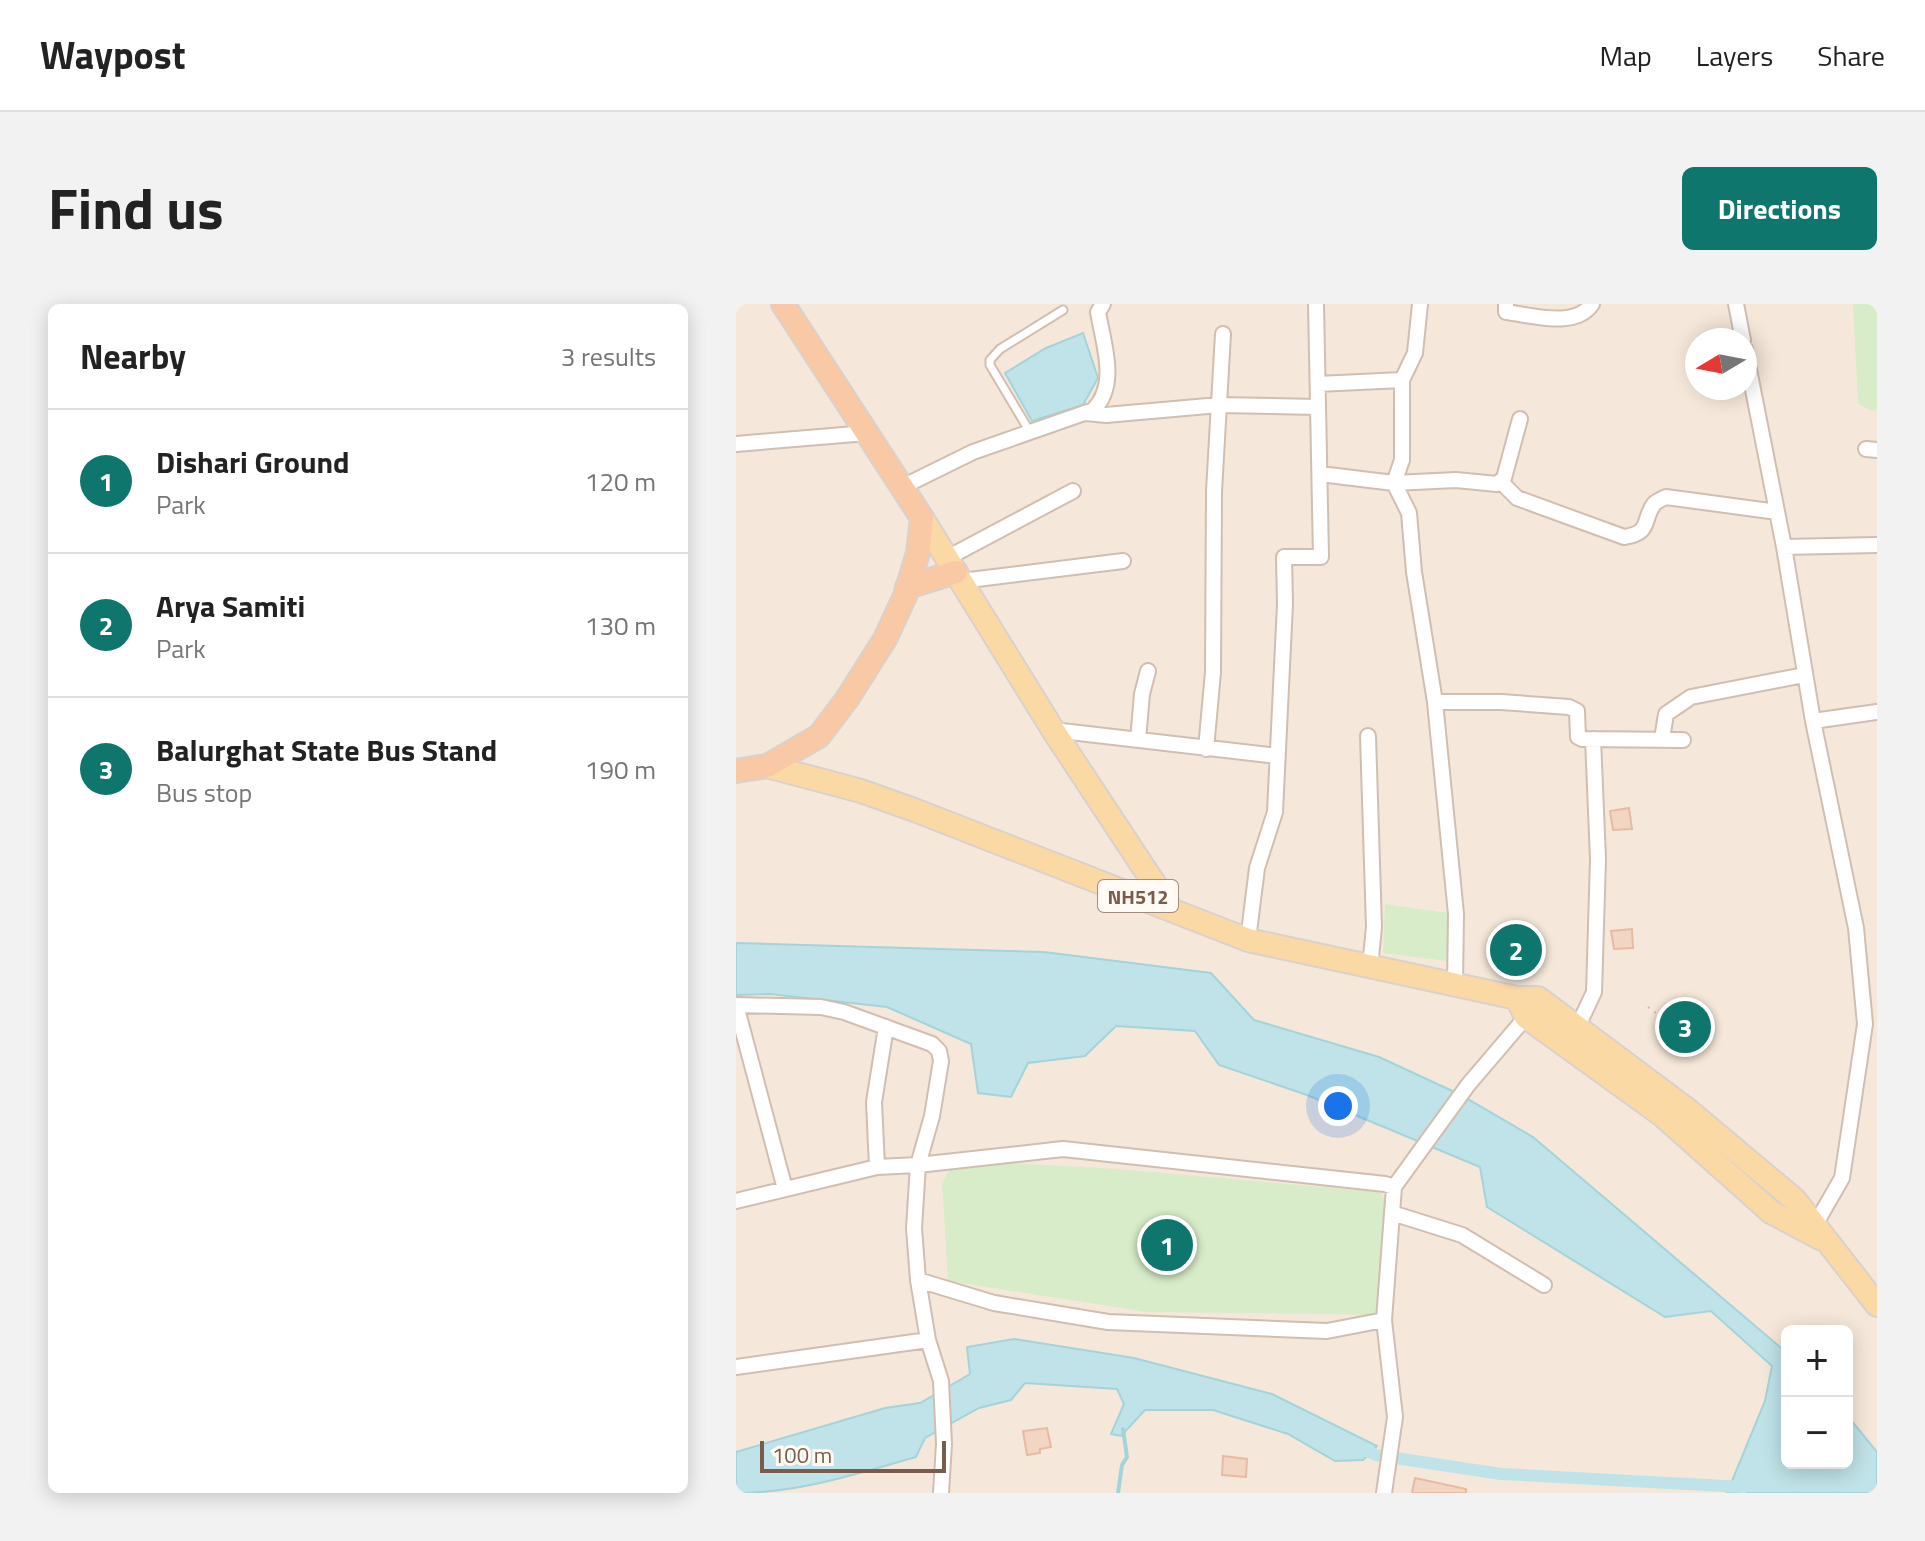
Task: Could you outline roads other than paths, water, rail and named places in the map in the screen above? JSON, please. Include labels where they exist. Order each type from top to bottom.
[{"type":"highway","points":[[783,304],[922,518]]},
{"type":"highway","name":"NH512","points":[[736,771],[767,766],[819,736],[847,699],[885,639],[907,587],[918,553],[922,518]]},
{"type":"highway","points":[[907,587],[955,571]]},
{"type":"main road","points":[[922,518],[1053,730],[1171,909]]},
{"type":"main road","name":"NH512","points":[[767,766],[861,791],[917,811],[1248,940],[1455,985],[1522,1008],[1538,998],[1725,1141],[1795,1200],[1877,1305]]},
{"type":"main road","points":[[1522,1008],[1662,1115],[1771,1212],[1822,1233]]},
{"type":"street","points":[[902,487],[973,452],[1086,413],[1100,404],[1106,383],[1107,359],[1098,312],[1103,304]]},
{"type":"street","points":[[1248,940],[1257,868],[1275,812],[1285,604],[1284,557],[1321,557],[1316,304]]},
{"type":"street","points":[[1420,304],[1415,353],[1402,380],[1402,460],[1394,483],[1409,513],[1414,572],[1435,702],[1456,914],[1455,985]]},
{"type":"street","points":[[1506,304],[1506,312],[1567,319],[1585,314],[1592,304]]},
{"type":"street","points":[[1736,304],[1741,328]]},
{"type":"street","points":[[1206,749],[1213,672],[1214,491],[1223,334]]},
{"type":"street","points":[[1318,384],[1402,380]]},
{"type":"street","points":[[1755,400],[1784,547],[1804,675],[1856,928],[1871,1026],[1842,1178],[1822,1233]]},
{"type":"street","points":[[1086,413],[1106,415],[1219,405],[1318,407]]},
{"type":"street","points":[[1501,482],[1520,419]]},
{"type":"street","points":[[736,444],[867,433]]},
{"type":"street","points":[[1320,474],[1394,483],[1456,480],[1501,482]]},
{"type":"street","points":[[1501,482],[1517,498],[1624,537],[1645,528],[1654,504],[1666,497],[1777,512]]},
{"type":"street","points":[[955,571],[1073,491]]},
{"type":"street","points":[[1784,547],[1877,545]]},
{"type":"street","points":[[955,571],[1123,561]]},
{"type":"street","points":[[1138,740],[1142,694],[1148,671]]},
{"type":"street","points":[[1662,739],[1666,714],[1691,697],[1804,675]]},
{"type":"street","points":[[1435,702],[1533,703],[1575,708],[1578,737],[1683,740]]},
{"type":"street","points":[[1813,721],[1877,712]]},
{"type":"street","points":[[1053,730],[1277,756]]},
{"type":"street","points":[[1368,736],[1374,927],[1370,967]]},
{"type":"street","points":[[1578,1026],[1594,992],[1598,859],[1593,739]]},
{"type":"street","points":[[785,1189],[742,1055],[736,1005],[821,1007],[844,1012],[932,1044],[939,1051],[941,1061],[932,1116],[918,1165],[914,1228],[918,1280],[928,1340],[941,1381],[944,1444],[941,1493]]},
{"type":"street","points":[[1386,1487],[1395,1417],[1384,1320],[1394,1187],[1522,1008]]},
{"type":"street","points":[[877,1167],[874,1102],[886,1027]]},
{"type":"street","points":[[736,1201],[877,1167],[1063,1149],[1394,1187]]},
{"type":"street","points":[[1392,1213],[1462,1235],[1544,1285]]},
{"type":"street","points":[[918,1280],[994,1303],[1108,1322],[1327,1331],[1384,1320]]},
{"type":"street","points":[[736,1367],[928,1340]]},
{"type":"lane","points":[[1030,432],[990,365],[990,360],[1000,349],[1063,310]]},
{"type":"water","points":[[1083,333],[1098,378],[1083,405],[1032,421],[1005,373],[1046,348]]},
{"type":"water","points":[[736,943],[1044,952],[1211,973],[1254,1020],[1379,1057],[1459,1094],[1533,1137],[1781,1348],[1781,1469],[1853,1469],[1853,1422],[1877,1452],[1877,1493],[1727,1493],[1765,1401],[1772,1366],[1711,1311],[1665,1317],[1487,1207],[1480,1167],[1307,1095],[1219,1065],[1195,1031],[1116,1026],[1085,1056],[1028,1063],[1011,1097],[978,1093],[971,1044],[887,1007],[770,994],[736,995]]},
{"type":"water","points":[[1014,1339],[1134,1358],[1272,1394],[1377,1446],[1363,1460],[1335,1461],[1288,1434],[1213,1410],[1145,1410],[1121,1436],[1111,1434],[1124,1404],[1117,1389],[1025,1383],[1011,1400],[979,1408],[925,1438],[916,1457],[805,1486],[736,1493],[736,1452],[885,1408],[920,1403],[970,1374],[967,1347]]},
{"type":"waterway","points":[[1118,1493],[1122,1465],[1127,1457],[1123,1429]]},
{"type":"waterway","points":[[1358,1447],[1376,1455],[1501,1474],[1744,1487]]},
{"type":"place","name":"Arya Samiti","points":[[1516,950]]},
{"type":"place","name":"Balurghat State Bus Stand","points":[[1685,1027]]},
{"type":"place","name":"Dishari Ground","points":[[1167,1245]]}]
